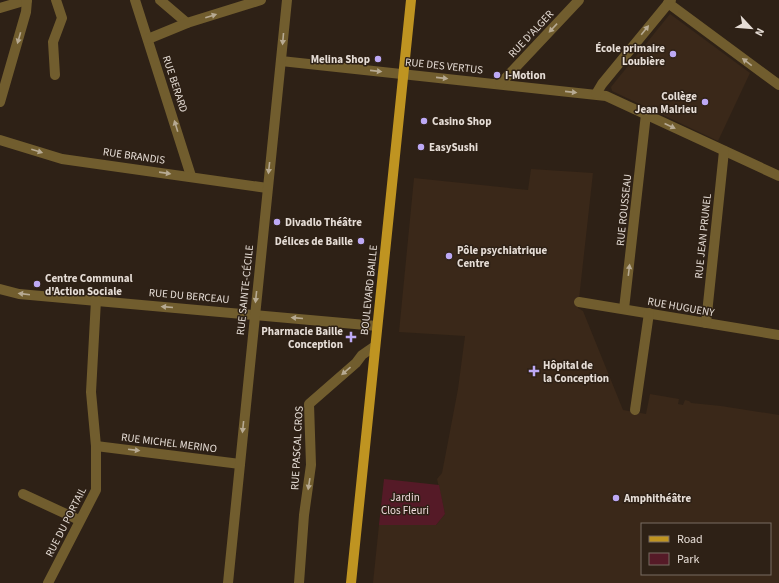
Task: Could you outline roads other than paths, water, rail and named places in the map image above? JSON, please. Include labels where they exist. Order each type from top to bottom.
[{"type":"main road","name":"BOULEVARD BAILLE","points":[[351,583],[411,0]]},
{"type":"street","points":[[0,8],[27,0],[26,12],[0,102]]},
{"type":"street","points":[[55,75],[54,42],[62,18],[56,0]]},
{"type":"street","name":"RUE BERARD","points":[[135,0],[191,176]]},
{"type":"street","points":[[160,0],[187,23]]},
{"type":"street","points":[[148,39],[187,23],[261,0]]},
{"type":"street","name":"RUE SAINTE-CÉCILE","points":[[228,583],[254,314],[287,0]]},
{"type":"street","name":"RUE D'ALGER","points":[[500,84],[579,0]]},
{"type":"street","points":[[596,94],[602,84],[669,2],[779,85]]},
{"type":"street","name":"RUE DES VERTUS","points":[[281,61],[606,96],[779,176]]},
{"type":"street","name":"RUE ROUSSEAU","points":[[624,309],[646,114]]},
{"type":"street","name":"RUE BRANDIS","points":[[0,140],[62,159],[191,176],[267,188]]},
{"type":"street","name":"RUE JEAN PRUNEL","points":[[706,323],[724,151]]},
{"type":"street","name":"RUE DU BERCEAU","points":[[0,289],[19,294],[377,326]]},
{"type":"street","name":"RUE DU PORTAIL","points":[[48,583],[96,490],[96,446],[91,392],[96,300]]},
{"type":"street","name":"RUE HUGUENY","points":[[579,302],[779,335]]},
{"type":"street","points":[[635,410],[649,313]]},
{"type":"street","name":"RUE PASCAL CROS","points":[[300,583],[304,516],[310,476],[309,404],[375,346]]},
{"type":"street","name":"RUE MICHEL MERINO","points":[[96,446],[240,464]]},
{"type":"street","points":[[23,494],[80,520]]},
{"type":"place","name":"École primaire Loubière","points":[[673,54]]},
{"type":"place","name":"Melina Shop","points":[[378,59]]},
{"type":"place","name":"I-Motion","points":[[497,75]]},
{"type":"place","name":"Collège Jean Malrieu","points":[[705,102]]},
{"type":"place","name":"Casino Shop","points":[[424,121]]},
{"type":"place","name":"EasySushi","points":[[421,147]]},
{"type":"place","name":"Divadlo Théâtre","points":[[277,222]]},
{"type":"place","name":"Délices de Baille","points":[[361,241]]},
{"type":"place","name":"Pôle psychiatrique Centre","points":[[449,256]]},
{"type":"place","name":"Centre Communal d'Action Sociale","points":[[37,284]]},
{"type":"place","name":"Pharmacie Baille Conception","points":[[351,337]]},
{"type":"place","name":"Hôpital de la Conception","points":[[534,371]]},
{"type":"place","name":"Amphithéâtre","points":[[616,498]]},
{"type":"park label","name":"Jardin Clos Fleuri","points":[[405,503]]}]
